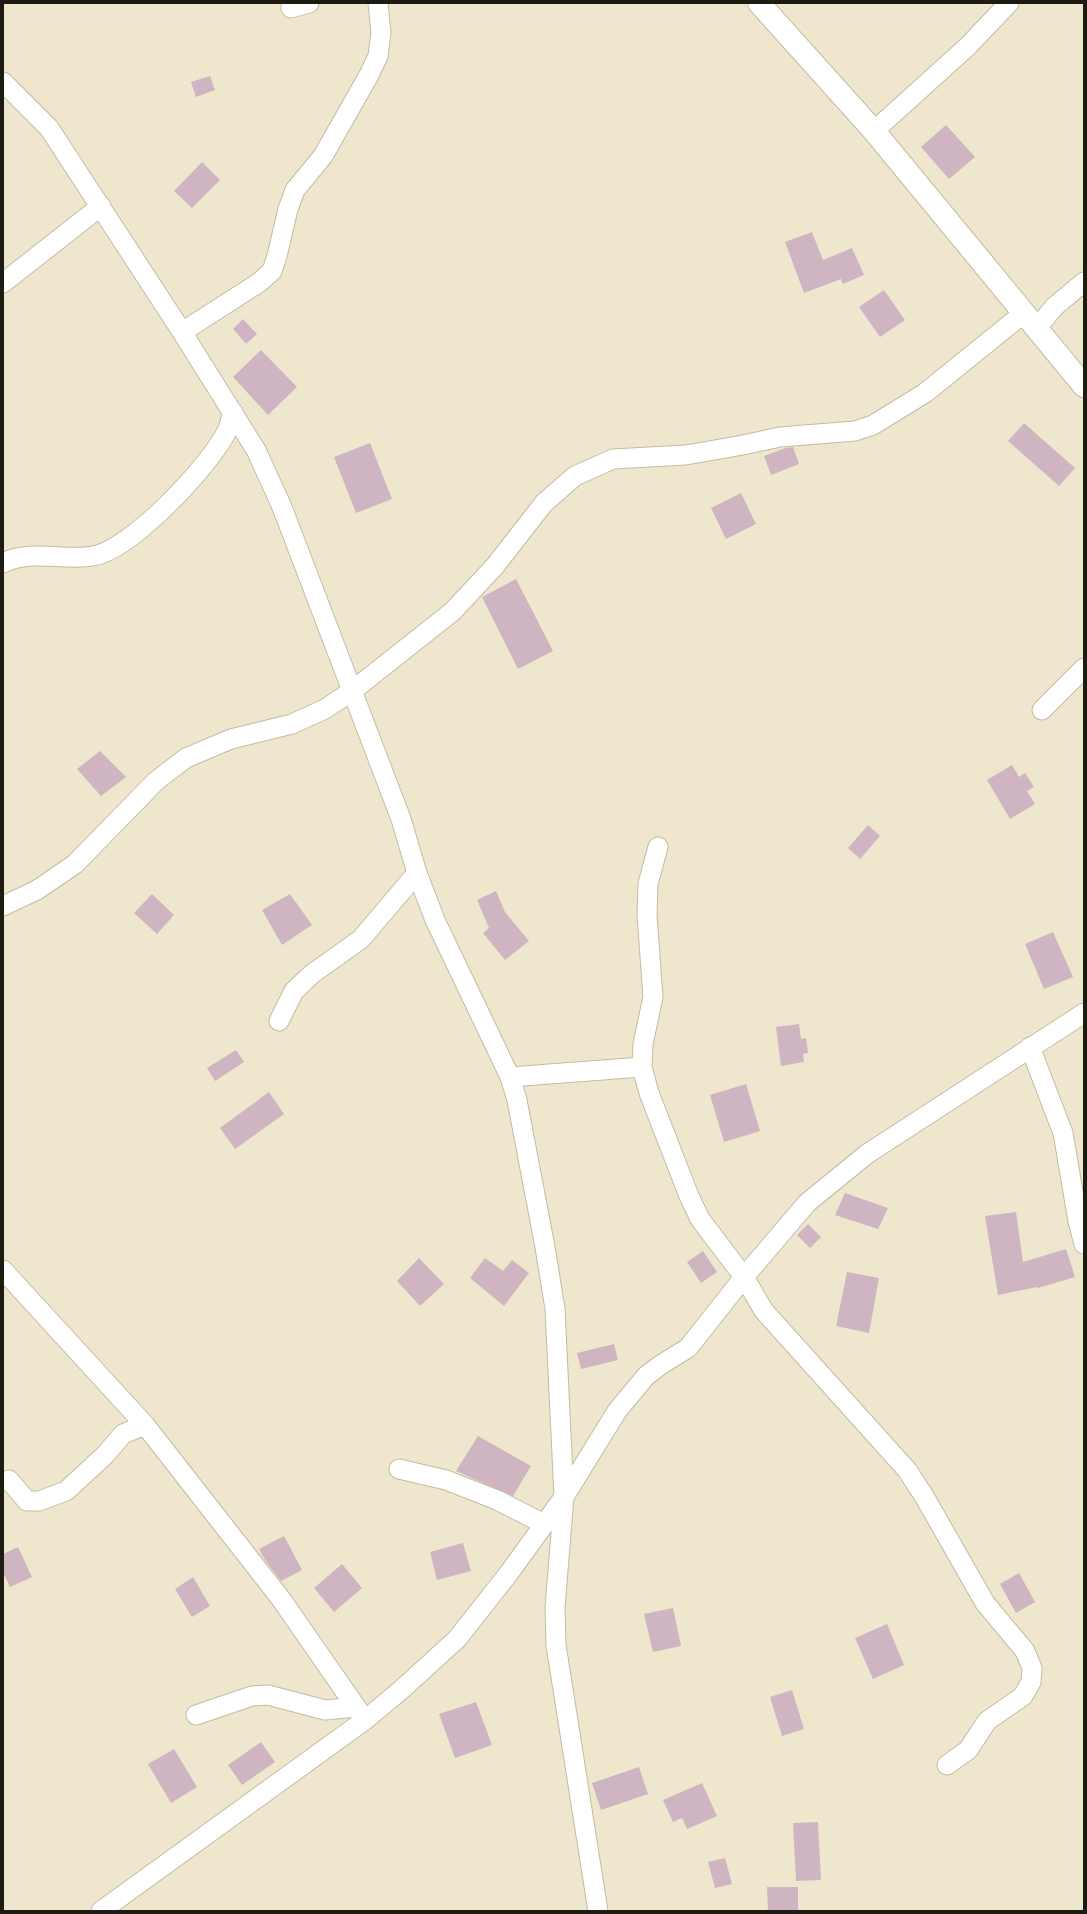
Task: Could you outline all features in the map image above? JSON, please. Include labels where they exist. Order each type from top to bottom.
[{"type":"street","points":[[291,8],[309,3]]},
{"type":"street","points":[[182,332],[260,282],[272,271],[288,209],[295,190],[323,156],[369,75],[378,56],[381,33],[378,3]]},
{"type":"street","points":[[759,3],[874,131],[1084,386]]},
{"type":"street","points":[[874,131],[967,47],[1009,3]]},
{"type":"street","points":[[6,90],[49,128],[101,206],[256,450],[282,507],[401,819],[417,873],[435,920],[510,1076],[517,1100],[545,1248],[554,1309],[564,1497],[555,1607],[555,1629],[598,1911]]},
{"type":"street","points":[[3,283],[101,206]]},
{"type":"street","points":[[3,906],[37,890],[75,864],[156,781],[186,758],[231,739],[292,724],[325,710],[352,691],[452,612],[495,566],[544,503],[575,476],[612,460],[686,455],[780,437],[855,431],[873,425],[925,393],[1054,307],[1084,282]]},
{"type":"street","points":[[3,563],[10,559],[36,556],[70,558],[94,556],[116,548],[146,525],[197,472],[228,429],[233,412]]},
{"type":"street","points":[[1042,710],[1084,668]]},
{"type":"street","points":[[658,847],[648,884],[647,915],[653,997],[643,1044],[642,1067],[649,1093],[689,1196],[700,1220],[744,1277],[764,1311],[907,1470],[924,1496],[985,1603],[1025,1652],[1032,1668],[1031,1682],[1023,1696],[987,1721],[968,1750],[947,1765]]},
{"type":"street","points":[[280,1020],[294,991],[312,974],[361,939],[417,873]]},
{"type":"street","points":[[101,1911],[361,1714],[401,1690],[457,1639],[509,1573],[564,1497],[617,1411],[646,1376],[688,1348],[744,1277],[807,1203],[867,1154],[911,1127],[1030,1047],[1084,1013]]},
{"type":"street","points":[[1030,1047],[1062,1133],[1084,1244]]},
{"type":"street","points":[[510,1076],[642,1067]]},
{"type":"street","points":[[3,1270],[145,1425],[281,1599],[361,1714]]},
{"type":"street","points":[[9,1480],[27,1501],[39,1501],[66,1491],[105,1455],[123,1434],[145,1425]]},
{"type":"street","points":[[399,1469],[446,1480],[497,1500],[544,1524]]},
{"type":"street","points":[[196,1715],[252,1696],[268,1695],[325,1710],[361,1714]]},
{"type":"building","points":[[210,76],[215,90],[196,97],[191,82]]},
{"type":"building","points":[[946,125],[975,157],[949,179],[921,147]]},
{"type":"building","points":[[202,162],[220,180],[192,208],[174,191]]},
{"type":"building","points":[[812,232],[823,260],[852,248],[864,275],[843,284],[841,279],[804,293],[785,242]]},
{"type":"building","points":[[884,290],[905,320],[880,337],[859,307]]},
{"type":"building","points":[[243,319],[257,334],[246,344],[233,329]]},
{"type":"building","points":[[261,350],[297,387],[268,415],[233,377]]},
{"type":"building","points":[[1024,423],[1075,468],[1059,486],[1008,441]]},
{"type":"building","points":[[370,443],[392,499],[356,513],[334,457]]},
{"type":"building","points":[[793,447],[799,464],[771,475],[764,456]]},
{"type":"building","points":[[741,493],[756,524],[726,539],[711,508]]},
{"type":"building","points":[[516,579],[553,651],[518,669],[482,597]]},
{"type":"building","points":[[100,751],[126,777],[101,796],[77,769]]},
{"type":"building","points":[[1012,765],[1019,777],[1025,773],[1034,787],[1027,791],[1035,804],[1010,819],[987,780]]},
{"type":"building","points":[[868,825],[880,836],[860,859],[848,848]]},
{"type":"building","points":[[496,891],[505,912],[529,941],[505,960],[483,933],[489,928],[477,900]]},
{"type":"building","points":[[152,894],[174,915],[157,934],[134,913]]},
{"type":"building","points":[[290,894],[312,925],[282,945],[262,910]]},
{"type":"building","points":[[1053,932],[1073,977],[1044,989],[1025,944]]},
{"type":"building","points":[[799,1024],[801,1039],[806,1038],[808,1053],[803,1054],[804,1062],[781,1066],[776,1027]]},
{"type":"building","points":[[236,1050],[244,1062],[215,1081],[207,1068]]},
{"type":"building","points":[[746,1084],[760,1131],[724,1142],[710,1095]]},
{"type":"building","points":[[269,1092],[284,1114],[235,1149],[220,1128]]},
{"type":"building","points":[[845,1193],[888,1208],[878,1229],[835,1215]]},
{"type":"building","points":[[1016,1212],[1023,1262],[1066,1249],[1075,1277],[1038,1288],[998,1295],[985,1216]]},
{"type":"building","points":[[808,1224],[821,1237],[810,1248],[797,1235]]},
{"type":"building","points":[[703,1251],[717,1272],[701,1283],[687,1262]]},
{"type":"building","points":[[419,1258],[444,1284],[420,1306],[397,1281]]},
{"type":"building","points":[[485,1258],[503,1271],[512,1260],[529,1273],[504,1306],[470,1278]]},
{"type":"building","points":[[847,1272],[879,1278],[869,1333],[836,1326]]},
{"type":"building","points":[[614,1344],[618,1360],[581,1369],[577,1353]]},
{"type":"building","points":[[478,1436],[531,1466],[513,1496],[456,1471]]},
{"type":"building","points":[[284,1536],[302,1570],[281,1581],[265,1560],[259,1549]]},
{"type":"building","points":[[463,1543],[471,1571],[437,1580],[430,1552]]},
{"type":"building","points":[[18,1547],[32,1577],[10,1587],[3,1572],[3,1554]]},
{"type":"building","points":[[342,1564],[362,1588],[334,1612],[314,1588]]},
{"type":"building","points":[[1019,1573],[1035,1602],[1016,1613],[1000,1584]]},
{"type":"building","points":[[193,1577],[210,1606],[192,1617],[175,1589]]},
{"type":"building","points":[[673,1608],[681,1646],[653,1652],[644,1614]]},
{"type":"building","points":[[887,1624],[904,1665],[873,1679],[855,1638]]},
{"type":"building","points":[[792,1690],[804,1729],[782,1736],[770,1697]]},
{"type":"building","points":[[476,1702],[492,1745],[455,1758],[439,1714]]},
{"type":"building","points":[[261,1742],[275,1762],[242,1785],[228,1765]]},
{"type":"building","points":[[174,1749],[197,1787],[171,1803],[148,1764]]},
{"type":"building","points":[[639,1767],[648,1794],[601,1810],[592,1783]]},
{"type":"building","points":[[702,1783],[717,1816],[687,1829],[682,1818],[673,1822],[663,1800]]},
{"type":"building","points":[[818,1822],[821,1880],[796,1881],[793,1823]]},
{"type":"building","points":[[725,1858],[732,1884],[715,1888],[708,1862]]},
{"type":"building","points":[[767,1887],[798,1887],[798,1911],[768,1911]]}]
